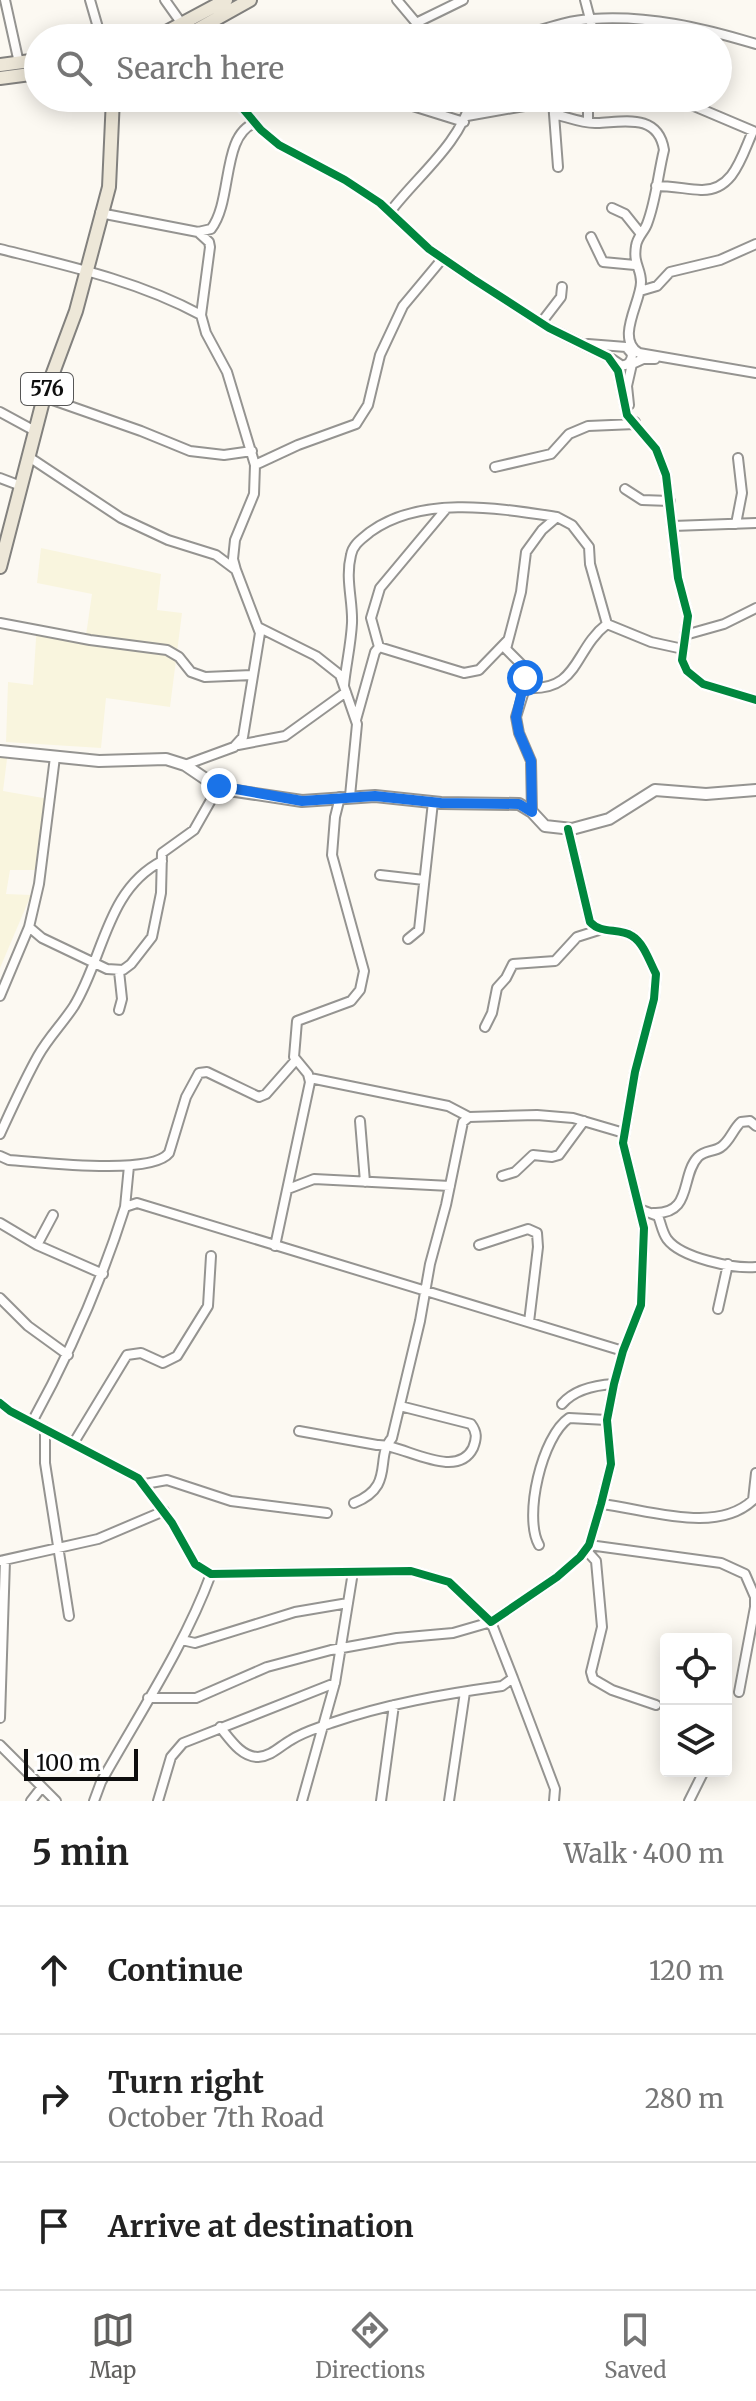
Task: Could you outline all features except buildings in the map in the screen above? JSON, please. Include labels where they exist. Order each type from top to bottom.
[{"type":"main road","points":[[192,24],[226,0]]},
{"type":"main road","points":[[213,24],[250,0]]},
{"type":"main road","points":[[0,65],[24,62]]},
{"type":"main road","points":[[0,78],[24,75]]},
{"type":"main road","points":[[100,213],[106,112]]},
{"type":"main road","points":[[100,213],[109,187],[114,112]]},
{"type":"main road","name":"576","points":[[0,567],[44,397],[76,311],[100,213]]},
{"type":"street","points":[[5,0],[19,63]]},
{"type":"street","points":[[90,0],[97,24]]},
{"type":"street","points":[[165,0],[178,24]]},
{"type":"street","points":[[397,0],[416,23],[463,0]]},
{"type":"street","points":[[585,0],[591,24]]},
{"type":"street","points":[[570,24],[590,19],[650,19],[675,24]]},
{"type":"street","points":[[732,36],[756,44]]},
{"type":"street","points":[[246,112],[279,145],[345,180],[390,212],[443,258],[541,323],[621,365],[631,361],[629,348],[580,343]]},
{"type":"street","points":[[440,112],[466,119],[500,112]]},
{"type":"street","points":[[390,212],[446,149],[468,112]]},
{"type":"street","points":[[588,112],[588,122]]},
{"type":"street","points":[[656,186],[706,190],[716,188],[735,173],[753,131],[708,112]]},
{"type":"street","points":[[558,167],[554,114],[596,123],[616,120],[654,128],[661,135],[664,150],[648,221],[636,244],[635,265],[640,277],[640,291],[629,340],[639,353],[756,373]]},
{"type":"street","points":[[237,745],[244,734],[260,628],[233,559],[235,540],[254,494],[255,465],[227,372],[206,333],[201,315],[210,247],[237,137],[247,126],[255,123]]},
{"type":"street","points":[[612,208],[625,214],[641,234]]},
{"type":"street","points":[[100,213],[198,232],[211,229],[220,215]]},
{"type":"street","points":[[198,232],[210,247]]},
{"type":"street","points":[[591,237],[603,262],[635,265]]},
{"type":"street","points":[[640,291],[657,286],[670,272],[720,260],[756,244]]},
{"type":"street","points":[[0,249],[87,270],[175,301],[201,315]]},
{"type":"street","points":[[255,465],[356,424],[368,405],[380,355],[403,306],[443,258]]},
{"type":"street","points":[[541,323],[561,297],[562,287]]},
{"type":"street","points":[[613,347],[620,343],[632,320]]},
{"type":"street","points":[[608,357],[618,371],[627,415],[662,461],[670,501],[678,578],[688,616],[682,660],[694,678],[727,693],[756,700]]},
{"type":"street","points":[[635,424],[627,386],[632,364],[643,359],[681,359]]},
{"type":"street","points":[[44,397],[190,451],[224,455],[252,451]]},
{"type":"street","points":[[0,412],[35,431]]},
{"type":"street","points":[[495,467],[551,454],[569,434],[588,426],[635,424]]},
{"type":"street","points":[[29,457],[121,518],[168,540],[216,555],[236,570]]},
{"type":"street","points":[[736,524],[742,493],[738,458]]},
{"type":"street","points":[[0,478],[21,486]]},
{"type":"street","points":[[625,489],[642,500],[670,501]]},
{"type":"street","points":[[0,1156],[9,1160],[129,1166],[167,1157],[186,1097],[199,1073],[207,1072],[259,1097],[266,1094],[295,1061],[297,1021],[351,1001],[360,990],[364,971],[332,855],[335,817],[345,796],[356,720],[373,657],[379,647],[371,618],[380,588],[446,509]]},
{"type":"street","points":[[185,765],[237,745],[285,736],[345,688],[352,624],[348,592],[350,560],[355,545],[392,518],[446,509],[511,510],[557,517],[572,525],[589,547],[590,564],[607,624]]},
{"type":"street","points":[[532,812],[531,761],[516,717],[525,688],[523,669],[506,649],[521,592],[526,552],[542,530],[557,517]]},
{"type":"street","points":[[673,526],[756,523]]},
{"type":"street","points":[[685,635],[724,624],[756,608]]},
{"type":"street","points":[[0,623],[90,640],[167,650],[179,657],[191,672],[205,677],[252,675]]},
{"type":"street","points":[[607,624],[651,642],[683,649]]},
{"type":"street","points":[[525,688],[541,689],[570,675],[594,633],[607,624]]},
{"type":"street","points":[[260,628],[333,668],[340,675],[356,720]]},
{"type":"street","points":[[379,647],[464,673],[479,670],[509,638]]},
{"type":"street","points":[[0,751],[99,761],[166,759],[185,765],[219,786],[302,801],[345,796],[519,804],[545,826],[568,829],[609,819],[655,790],[706,794],[756,790]]},
{"type":"street","points":[[0,996],[29,927],[39,884],[55,757]]},
{"type":"street","points":[[29,927],[42,938],[107,969],[119,971],[131,964],[152,937],[161,893],[162,853],[198,825],[219,786]]},
{"type":"street","points":[[408,939],[419,930],[433,802]]},
{"type":"street","points":[[568,829],[590,922],[600,929]]},
{"type":"street","points":[[0,1134],[38,1056],[74,1006],[117,906],[141,874],[162,861]]},
{"type":"street","points":[[380,875],[424,880]]},
{"type":"street","points":[[148,1698],[196,1698],[267,1667],[342,1647],[453,1633],[491,1622],[557,1577],[587,1548],[611,1464],[607,1420],[614,1384],[641,1305],[644,1228],[624,1150],[624,1133],[635,1072],[654,999],[656,974],[636,939],[624,932],[600,929],[577,937],[555,961],[513,964],[497,988],[492,1013],[485,1027]]},
{"type":"street","points":[[119,971],[122,999],[119,1010]]},
{"type":"street","points":[[295,1061],[310,1078],[448,1106],[469,1117],[537,1115],[584,1121],[624,1133]]},
{"type":"street","points":[[275,1246],[310,1078]]},
{"type":"street","points":[[354,1503],[374,1490],[382,1477],[385,1444],[392,1438],[463,1122],[469,1117]]},
{"type":"street","points":[[360,1121],[365,1182]]},
{"type":"street","points":[[502,1176],[515,1172],[533,1155],[559,1155],[584,1121]]},
{"type":"street","points":[[653,1213],[669,1211],[680,1201],[698,1157],[720,1149],[741,1122],[750,1121],[756,1126]]},
{"type":"street","points":[[32,1422],[68,1355],[103,1274],[125,1207],[129,1166]]},
{"type":"street","points":[[288,1189],[314,1179],[450,1186]]},
{"type":"street","points":[[125,1207],[141,1203],[623,1351]]},
{"type":"street","points":[[639,1209],[659,1217],[667,1240],[675,1247],[696,1257],[743,1268],[756,1267]]},
{"type":"street","points":[[37,1245],[53,1215]]},
{"type":"street","points":[[0,1223],[37,1245],[103,1274]]},
{"type":"street","points":[[479,1245],[528,1229],[537,1233],[529,1322]]},
{"type":"street","points":[[73,1444],[127,1355],[141,1353],[163,1363],[177,1356],[208,1306],[211,1256]]},
{"type":"street","points":[[718,1309],[728,1264]]},
{"type":"street","points":[[0,1298],[28,1326],[68,1355]]},
{"type":"street","points":[[562,1404],[595,1385],[614,1384]]},
{"type":"street","points":[[0,1403],[133,1474],[145,1484],[164,1511],[195,1564],[211,1574],[411,1571],[449,1582],[491,1622],[555,1789],[554,1801]]},
{"type":"street","points":[[299,1431],[385,1444],[419,1457],[459,1461],[468,1457],[475,1442],[475,1431],[470,1423],[400,1406]]},
{"type":"street","points":[[539,1545],[532,1519],[542,1469],[552,1440],[569,1418],[607,1420]]},
{"type":"street","points":[[45,1429],[45,1463],[69,1616]]},
{"type":"street","points":[[742,1511],[753,1500],[756,1473]]},
{"type":"street","points":[[145,1484],[167,1480],[231,1501],[327,1513]]},
{"type":"street","points":[[601,1504],[683,1518],[710,1518],[756,1509]]},
{"type":"street","points":[[0,1718],[3,1686],[2,1560],[98,1539],[164,1511]]},
{"type":"street","points":[[587,1548],[721,1563],[745,1574],[756,1607],[739,1692]]},
{"type":"street","points":[[587,1548],[596,1561],[602,1627],[592,1677],[612,1690],[656,1705]]},
{"type":"street","points":[[302,1801],[335,1683],[353,1572]]},
{"type":"street","points":[[94,1801],[101,1782],[182,1640],[211,1574]]},
{"type":"street","points":[[182,1640],[195,1643],[295,1612],[348,1603]]},
{"type":"street","points":[[220,1727],[240,1750],[259,1757],[291,1739],[324,1726],[394,1705],[501,1686],[513,1678]]},
{"type":"street","points":[[158,1801],[174,1752],[188,1740],[335,1683]]},
{"type":"street","points":[[449,1801],[465,1692]]},
{"type":"street","points":[[381,1801],[394,1705]]},
{"type":"street","points":[[0,1747],[56,1801]]},
{"type":"street","points":[[689,1801],[701,1777]]},
{"type":"street","points":[[31,1801],[42,1787]]},
{"type":"shaded area","points":[[41,548],[161,574],[157,610],[182,613],[170,707],[106,698],[101,748],[6,742],[8,682],[33,685],[37,624],[86,635],[92,594],[37,583]]},
{"type":"shaded area","points":[[0,750],[8,751],[3,791],[49,799],[40,870],[10,870],[6,894],[31,895],[0,968]]},
{"type":"cycle path","points":[[246,112],[279,145],[345,180],[380,203],[429,249],[473,279],[549,328],[608,357],[618,371],[627,415],[656,449],[666,475],[678,578],[688,616],[682,660],[687,671],[703,684],[756,700]]},
{"type":"cycle path","points":[[0,1403],[138,1478],[172,1523],[195,1564],[211,1574],[411,1571],[449,1582],[491,1622],[557,1577],[580,1557],[589,1545],[611,1464],[607,1420],[623,1351],[641,1305],[644,1228],[623,1143],[635,1072],[654,999],[656,974],[636,939],[627,933],[600,928],[590,922],[568,829]]},
{"type":"route","points":[[219,786],[302,801],[375,796],[441,803],[474,801],[519,804],[532,812],[531,761],[521,740],[516,717],[525,678]]}]
